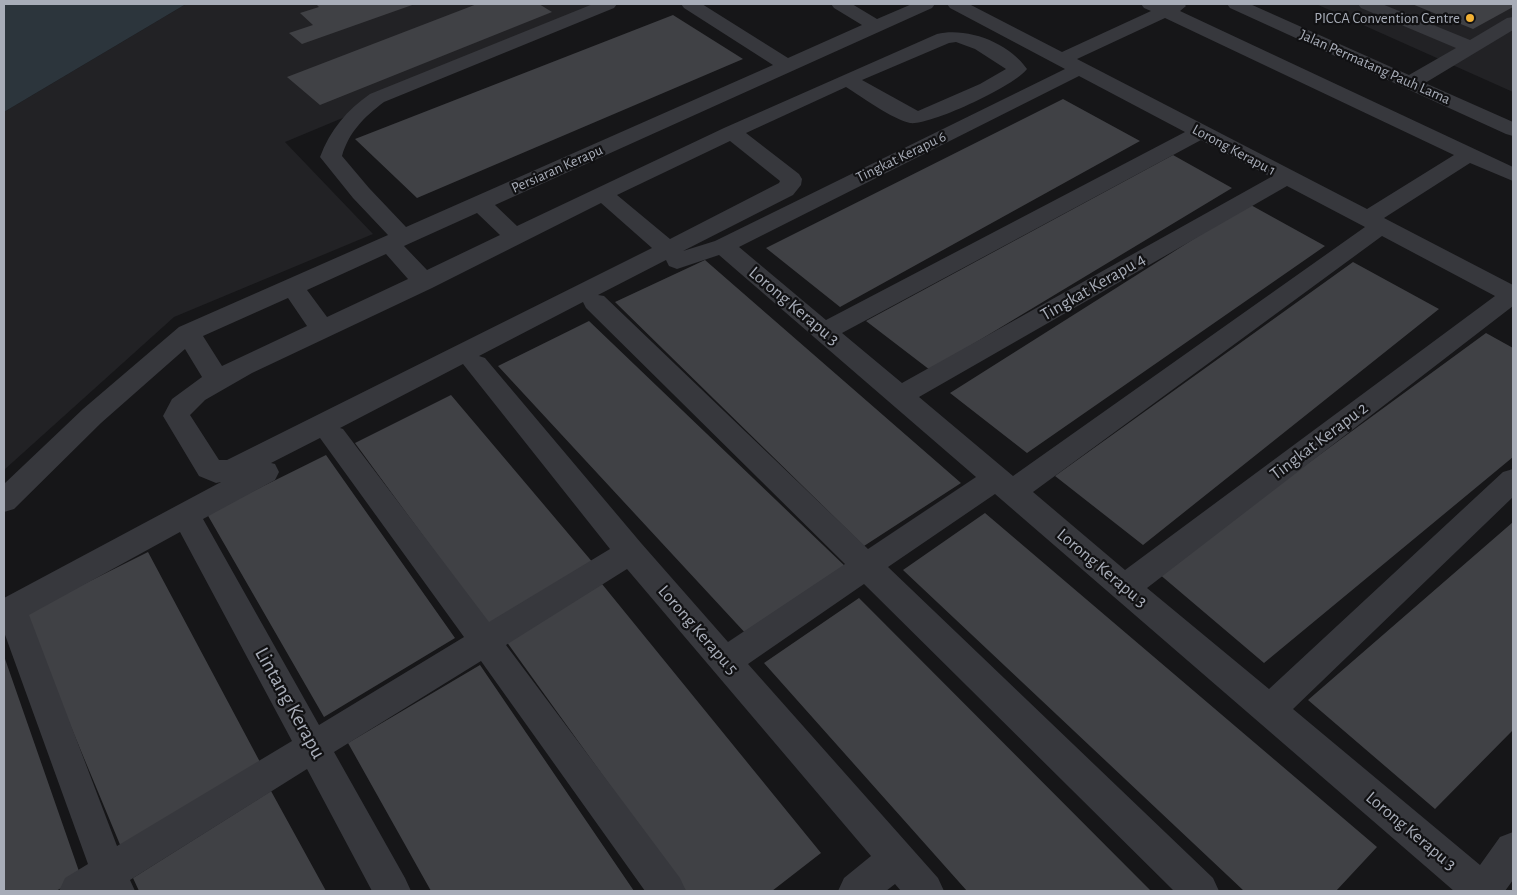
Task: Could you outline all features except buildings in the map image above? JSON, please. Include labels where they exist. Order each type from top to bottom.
[{"type":"street","points":[[424,282],[362,193],[331,157],[334,144],[342,129],[360,109],[377,98],[608,4]]},
{"type":"street","points":[[690,4],[787,66]]},
{"type":"street","points":[[840,4],[876,26]]},
{"type":"street","name":"Persiaran Kerapu","points":[[4,501],[92,416],[188,333],[480,203],[739,108],[787,66],[926,4]]},
{"type":"street","name":"Lorong Kerapu 1","points":[[956,4],[1513,295]]},
{"type":"street","name":"Jalan Permatang Pauh Lama","points":[[1236,4],[1513,130]]},
{"type":"street","points":[[1367,4],[1470,48]]},
{"type":"street","points":[[1167,6],[1513,174]]},
{"type":"street","name":"Tingkat Kerapu 6","points":[[8,611],[333,436],[595,302],[674,262],[723,246],[1071,64],[1167,6]]},
{"type":"street","points":[[1410,83],[1513,22]]},
{"type":"street","points":[[731,132],[790,180],[790,185],[785,190],[231,471],[216,472],[209,468],[176,413],[184,401],[217,379],[424,282],[731,132],[739,108],[847,80],[944,38],[954,36],[969,40],[998,54],[1012,63],[1017,69],[1012,75],[996,83],[920,117],[912,117],[904,113],[847,80]]},
{"type":"street","points":[[824,332],[1201,132]]},
{"type":"street","points":[[726,662],[866,567],[1004,485],[1470,154]]},
{"type":"street","name":"Tingkat Kerapu 4","points":[[900,396],[1287,177]]},
{"type":"street","points":[[604,195],[667,249]]},
{"type":"street","points":[[480,203],[515,237]]},
{"type":"street","name":"Lorong Kerapu 3","points":[[723,246],[1483,891]]},
{"type":"street","points":[[292,287],[323,330]]},
{"type":"street","name":"Tingkat Kerapu 2","points":[[1125,587],[1513,295]]},
{"type":"street","points":[[595,302],[1200,891]]},
{"type":"street","points":[[188,333],[217,379]]},
{"type":"street","name":"Lorong Kerapu 5","points":[[476,364],[630,552],[924,891]]},
{"type":"street","points":[[333,436],[667,891]]},
{"type":"street","points":[[1269,710],[1513,480]]},
{"type":"street","name":"Lintang Kerapu","points":[[186,515],[392,891]]},
{"type":"street","points":[[78,891],[112,882],[314,746],[630,552]]},
{"type":"street","points":[[8,611],[112,882]]},
{"type":"street","points":[[1483,891],[1513,851]]},
{"type":"street","points":[[857,891],[896,858]]},
{"type":"shaded area","points":[[4,4],[186,4],[4,112]]},
{"type":"shaded area","points":[[186,4],[616,4],[285,142],[373,234],[174,317],[4,470],[4,112]]},
{"type":"shaded area","points":[[1316,4],[1513,4],[1513,92]]},
{"type":"place","name":"PICCA Convention Centre","points":[[1470,18]]}]
